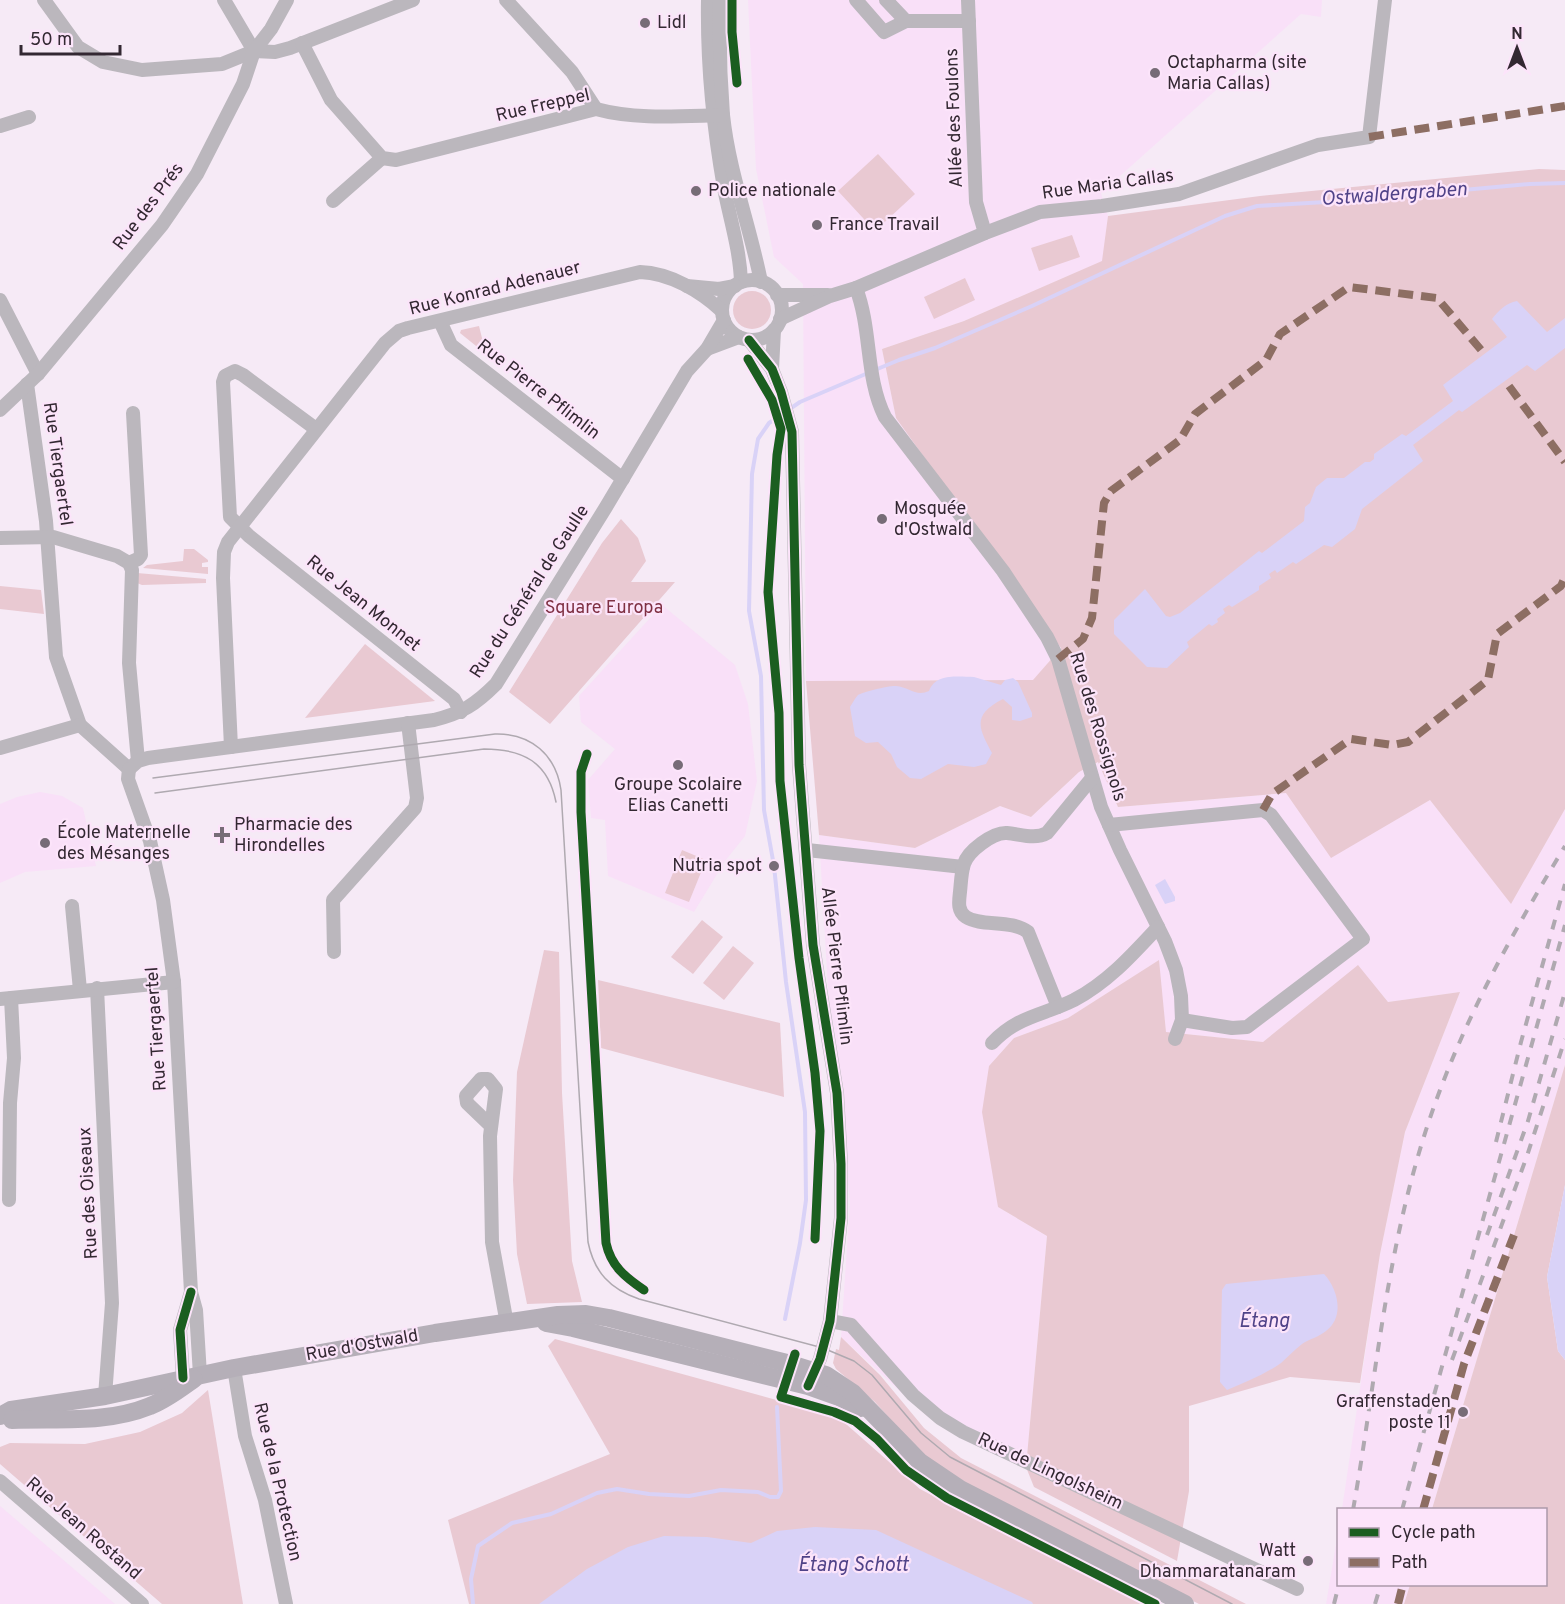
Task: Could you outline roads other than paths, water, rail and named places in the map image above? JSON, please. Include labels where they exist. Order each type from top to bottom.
[{"type":"main road","name":"Rue d'Ostwald","points":[[0,1416],[11,1410],[105,1396],[234,1368],[435,1333],[558,1316],[595,1316],[812,1379]]},
{"type":"main road","name":"Rue d'Ostwald","points":[[0,1421],[91,1419],[129,1414],[152,1406],[167,1397],[192,1376]]},
{"type":"main road","points":[[812,1379],[877,1419],[905,1448],[936,1474],[960,1489],[1185,1604]]},
{"type":"street","points":[[44,0],[78,47],[103,62],[142,70],[222,64],[254,51],[275,52],[413,0]]},
{"type":"street","points":[[224,0],[254,51]]},
{"type":"street","name":"Rue des Prés","points":[[0,410],[38,374],[162,225],[197,174],[243,84],[254,51],[271,29],[287,0]]},
{"type":"street","points":[[506,0],[572,72],[596,109]]},
{"type":"street","points":[[708,0],[707,40],[718,115],[724,188],[741,262],[738,284]]},
{"type":"street","points":[[720,0],[718,115],[730,152],[760,282]]},
{"type":"street","points":[[856,0],[884,32],[906,21],[969,21]]},
{"type":"street","points":[[886,0],[906,21]]},
{"type":"street","name":"Allée des Foulons","points":[[968,0],[976,202],[985,233]]},
{"type":"street","name":"Rue Maria Callas","points":[[777,324],[830,296],[856,288],[1040,212],[1102,206],[1179,194],[1318,145],[1369,137],[1386,0]]},
{"type":"street","points":[[302,43],[331,100],[382,158],[333,201]]},
{"type":"street","name":"Rue Freppel","points":[[382,158],[396,160],[596,109],[632,116],[718,115]]},
{"type":"street","points":[[0,126],[29,117]]},
{"type":"street","name":"Rue Konrad Adenauer","points":[[231,747],[224,561],[228,542],[316,429],[392,337],[408,328],[640,272],[653,272],[687,286],[710,300],[723,316]]},
{"type":"street","points":[[751,280],[760,282],[767,285],[777,295],[782,311],[777,324],[759,339],[744,338],[732,333],[723,316],[723,301],[738,284],[751,280]]},
{"type":"street","name":"Rue Konrad Adenauer","points":[[687,286],[719,289],[738,284]]},
{"type":"street","name":"Rue des Rossignols","points":[[856,288],[864,308],[875,390],[885,417],[1003,571],[1054,649],[1063,672],[1092,778],[1109,825],[1176,970],[1181,996],[1182,1020],[1175,1039]]},
{"type":"street","name":"Rue Maria Callas","points":[[777,295],[830,296]]},
{"type":"street","points":[[0,300],[38,374]]},
{"type":"street","name":"Rue du Général de Gaulle","points":[[134,765],[148,758],[434,720],[461,712],[477,703],[496,684],[687,371],[707,350],[723,316]]},
{"type":"street","name":"Rue Pierre Pflimlin","points":[[440,321],[451,345],[623,479]]},
{"type":"street","name":"Allée Pierre Pflimlin","points":[[772,369],[777,324]]},
{"type":"street","name":"Rue du Général de Gaulle","points":[[707,350],[744,338]]},
{"type":"street","name":"Allée Pierre Pflimlin","points":[[744,338],[772,369],[786,407],[792,432],[799,765],[813,945],[837,1094],[841,1218],[830,1321],[812,1379]]},
{"type":"street","points":[[239,527],[230,517],[223,382],[225,376],[236,371],[243,375],[316,429]]},
{"type":"street","name":"Rue Tiergaertel","points":[[27,384],[46,521],[46,537],[53,537],[117,556],[129,563],[132,570],[129,663],[134,765],[128,779],[150,841],[163,900],[174,982],[191,1292],[196,1310],[192,1376]]},
{"type":"street","points":[[129,563],[141,555],[133,413]]},
{"type":"street","name":"Rue Jean Monnet","points":[[239,527],[454,699],[461,712]]},
{"type":"street","points":[[0,538],[46,537],[56,657],[80,725],[134,765]]},
{"type":"street","points":[[334,952],[333,900],[415,808],[417,798],[408,723]]},
{"type":"street","points":[[0,748],[80,725]]},
{"type":"street","points":[[1058,1006],[1028,932],[1018,926],[969,919],[961,913],[958,904],[963,867],[968,857],[996,834],[1004,832],[1038,836],[1047,832],[1092,778]]},
{"type":"street","points":[[1109,825],[1263,810],[1271,815],[1363,939],[1247,1027],[1232,1028],[1182,1020]]},
{"type":"street","points":[[807,850],[963,867]]},
{"type":"street","points":[[72,906],[80,990]]},
{"type":"street","points":[[992,1044],[1006,1029],[1017,1023],[1095,988],[1158,927]]},
{"type":"street","points":[[9,1200],[10,1103],[14,1058],[5,998],[174,982]]},
{"type":"street","name":"Rue des Oiseaux","points":[[97,988],[112,1303],[105,1396]]},
{"type":"street","points":[[491,1126],[492,1242],[516,1322]]},
{"type":"street","name":"Rue de Lingolsheim","points":[[830,1321],[851,1325],[913,1395],[940,1418],[963,1432],[1297,1589]]},
{"type":"street","name":"Rue de la Protection","points":[[234,1368],[244,1436],[265,1500],[286,1604]]},
{"type":"street","name":"Rue Jean Rostand","points":[[0,1481],[142,1604]]},
{"type":"water","points":[[1517,301],[1547,332],[1565,318],[1565,348],[1535,371],[1527,365],[1462,412],[1459,410],[1413,445],[1423,461],[1362,509],[1355,529],[1332,547],[1324,545],[1296,564],[1293,562],[1277,573],[1275,570],[1269,574],[1271,578],[1259,586],[1259,590],[1232,607],[1229,605],[1223,609],[1225,613],[1217,619],[1218,622],[1212,626],[1209,624],[1187,642],[1189,647],[1167,668],[1147,667],[1114,634],[1114,620],[1145,589],[1166,616],[1170,617],[1180,613],[1259,551],[1262,553],[1304,521],[1305,507],[1310,503],[1316,487],[1327,478],[1344,478],[1365,462],[1374,459],[1374,454],[1402,434],[1406,436],[1453,401],[1443,385],[1507,337],[1492,319],[1503,307]]},
{"type":"water","points":[[974,677],[1001,685],[1005,680],[1013,678],[1018,682],[1032,713],[1032,717],[1020,721],[1012,720],[1012,707],[1003,699],[986,711],[982,717],[981,730],[992,753],[986,764],[974,767],[948,764],[921,779],[910,778],[897,767],[891,754],[878,742],[866,743],[855,736],[850,707],[861,694],[893,686],[924,693],[942,679]]},
{"type":"water","points":[[1165,879],[1175,901],[1165,904],[1155,885]]},
{"type":"water","points":[[1565,1185],[1565,1360],[1558,1351],[1547,1277]]},
{"type":"water","name":"Étang","points":[[1324,1274],[1336,1295],[1337,1311],[1332,1325],[1323,1333],[1302,1344],[1275,1367],[1227,1390],[1220,1382],[1222,1290],[1226,1284]]},
{"type":"water","name":"Étang Schott","points":[[815,1527],[876,1530],[1033,1604],[539,1604],[587,1569],[628,1547],[664,1536],[707,1537],[751,1543],[777,1531]]},
{"type":"waterway","name":"Ostwaldergraben","points":[[875,370],[935,348],[1032,306],[1225,216],[1257,206],[1565,183]]},
{"type":"waterway","points":[[785,1319],[806,1200],[805,1112],[786,982],[774,866],[764,810],[761,676],[749,611],[752,474],[758,439],[769,423],[800,402],[868,373]]},
{"type":"waterway","points":[[473,1604],[471,1579],[478,1546],[512,1523],[551,1514],[597,1493],[617,1489],[649,1494],[689,1496],[721,1490],[758,1492],[770,1497],[778,1497],[781,1491],[777,1407]]},
{"type":"tram line","points":[[153,778],[495,734],[520,737],[540,748],[554,766],[561,790],[588,1242],[599,1271],[620,1290],[639,1299],[823,1348],[854,1361],[872,1375],[921,1433],[950,1457],[1232,1604]]},
{"type":"tram line","points":[[155,793],[484,749],[511,752],[532,760],[547,777],[556,802]]},
{"type":"railway","points":[[1353,1508],[1394,1257],[1426,1129],[1458,1045],[1477,1004],[1518,926],[1565,846]]},
{"type":"railway","points":[[1496,1142],[1565,884]]},
{"type":"railway","points":[[1403,1508],[1565,925]]},
{"type":"railway","points":[[1487,1235],[1528,1121],[1565,992]]},
{"type":"railway","points":[[1452,1360],[1527,1156],[1565,1039]]},
{"type":"railway","points":[[1334,1604],[1338,1586]]},
{"type":"railway","points":[[1375,1604],[1380,1586]]},
{"type":"place","name":"Lidl","points":[[645,23]]},
{"type":"place","name":"Octapharma (site Maria Callas)","points":[[1155,73]]},
{"type":"place","name":"Police nationale","points":[[696,191]]},
{"type":"place","name":"France Travail","points":[[817,225]]},
{"type":"place","name":"Mosquée d'Ostwald","points":[[882,519]]},
{"type":"place","name":"Groupe Scolaire Elias Canetti","points":[[678,765]]},
{"type":"place","name":"Pharmacie des Hirondelles","points":[[222,835]]},
{"type":"place","name":"École Maternelle des Mésanges","points":[[45,843]]},
{"type":"place","name":"Nutria spot","points":[[774,866]]},
{"type":"place","name":"Graffenstaden poste 11","points":[[1463,1412]]},
{"type":"place","name":"Watt Dhammaratanaram","points":[[1308,1561]]},
{"type":"park label","name":"Square Europa","points":[[604,608]]}]
